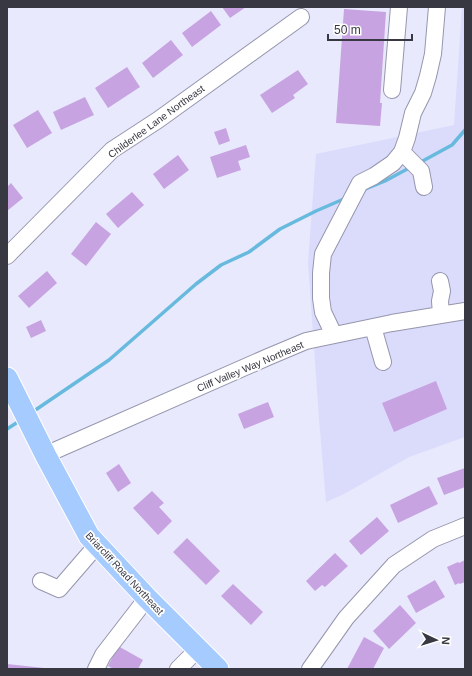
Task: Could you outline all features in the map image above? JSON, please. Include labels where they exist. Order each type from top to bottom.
[{"type":"main road","name":"Briarcliff Road Northeast","points":[[7,378],[46,456],[89,536],[147,598],[218,669]]},
{"type":"street","points":[[392,90],[399,7]]},
{"type":"street","points":[[334,335],[323,312],[321,298],[323,254],[360,183],[374,176],[393,162],[402,152],[407,138],[412,113],[423,93],[432,54],[437,7],[428,7]]},
{"type":"street","name":"Childerlee Lane Northeast","points":[[7,256],[112,150],[158,120],[301,17]]},
{"type":"street","points":[[402,152],[421,171],[424,187]]},
{"type":"street","points":[[436,282],[434,294],[441,308]]},
{"type":"street","name":"Cliff Valley Way Northeast","points":[[46,456],[54,451],[306,341],[392,323],[441,308],[465,311]]},
{"type":"street","points":[[373,327],[383,362]]},
{"type":"street","points":[[310,669],[346,618],[394,565],[433,539],[465,526]]},
{"type":"street","points":[[41,580],[59,589],[97,545]]},
{"type":"street","points":[[96,669],[103,655],[147,598]]},
{"type":"street","points":[[178,669],[198,649]]},
{"type":"shaded area","points":[[462,7],[465,7],[465,437],[409,457],[344,494],[326,502],[308,263],[316,154],[454,125]]},
{"type":"building","points":[[222,7],[246,7],[230,18]]},
{"type":"building","points":[[344,9],[386,12],[380,103],[382,103],[380,126],[336,123]]},
{"type":"building","points":[[211,11],[221,25],[192,47],[182,33]]},
{"type":"building","points":[[171,40],[183,55],[153,78],[142,63]]},
{"type":"building","points":[[127,67],[140,87],[108,108],[95,88]]},
{"type":"building","points":[[298,70],[308,84],[293,95],[295,98],[272,113],[260,95]]},
{"type":"building","points":[[85,97],[94,115],[61,130],[53,112]]},
{"type":"building","points":[[38,110],[52,133],[27,148],[13,125]]},
{"type":"building","points":[[226,128],[230,141],[219,145],[214,132]]},
{"type":"building","points":[[246,145],[250,157],[238,161],[241,170],[217,178],[210,157]]},
{"type":"building","points":[[178,155],[189,170],[164,189],[153,174]]},
{"type":"building","points":[[11,183],[23,198],[7,211],[7,187]]},
{"type":"building","points":[[132,192],[144,205],[118,228],[106,214]]},
{"type":"building","points":[[96,222],[111,234],[86,266],[71,254]]},
{"type":"building","points":[[47,271],[57,283],[29,308],[18,296]]},
{"type":"building","points":[[41,320],[46,331],[31,338],[26,327]]},
{"type":"building","points":[[436,381],[447,409],[394,432],[382,403]]},
{"type":"building","points":[[268,402],[274,417],[244,429],[238,414]]},
{"type":"building","points":[[119,464],[131,483],[118,492],[106,473]]},
{"type":"building","points":[[465,468],[465,487],[444,495],[437,478]]},
{"type":"building","points":[[429,486],[438,504],[398,523],[390,505]]},
{"type":"building","points":[[152,491],[164,503],[159,507],[172,521],[158,535],[133,508]]},
{"type":"building","points":[[377,517],[389,531],[361,555],[349,541]]},
{"type":"building","points":[[187,538],[220,571],[206,585],[173,552]]},
{"type":"building","points":[[335,553],[348,566],[325,587],[322,585],[315,591],[306,581]]},
{"type":"building","points":[[465,560],[465,582],[455,585],[447,567]]},
{"type":"building","points":[[435,580],[445,597],[416,613],[407,596]]},
{"type":"building","points":[[233,584],[263,612],[251,625],[221,596]]},
{"type":"building","points":[[400,605],[416,623],[389,649],[373,631]]},
{"type":"building","points":[[364,637],[384,648],[373,669],[347,669]]},
{"type":"building","points":[[118,646],[143,660],[138,669],[114,669],[108,666]]},
{"type":"building","points":[[7,664],[44,668],[44,669],[7,669]]},
{"type":"waterway","points":[[419,163],[452,145],[465,130]]},
{"type":"waterway","points":[[363,190],[385,181],[411,167]]},
{"type":"waterway","points":[[31,413],[109,360],[196,284],[221,265],[249,252],[280,229],[346,198]]},
{"type":"waterway","points":[[7,429],[21,420]]}]
